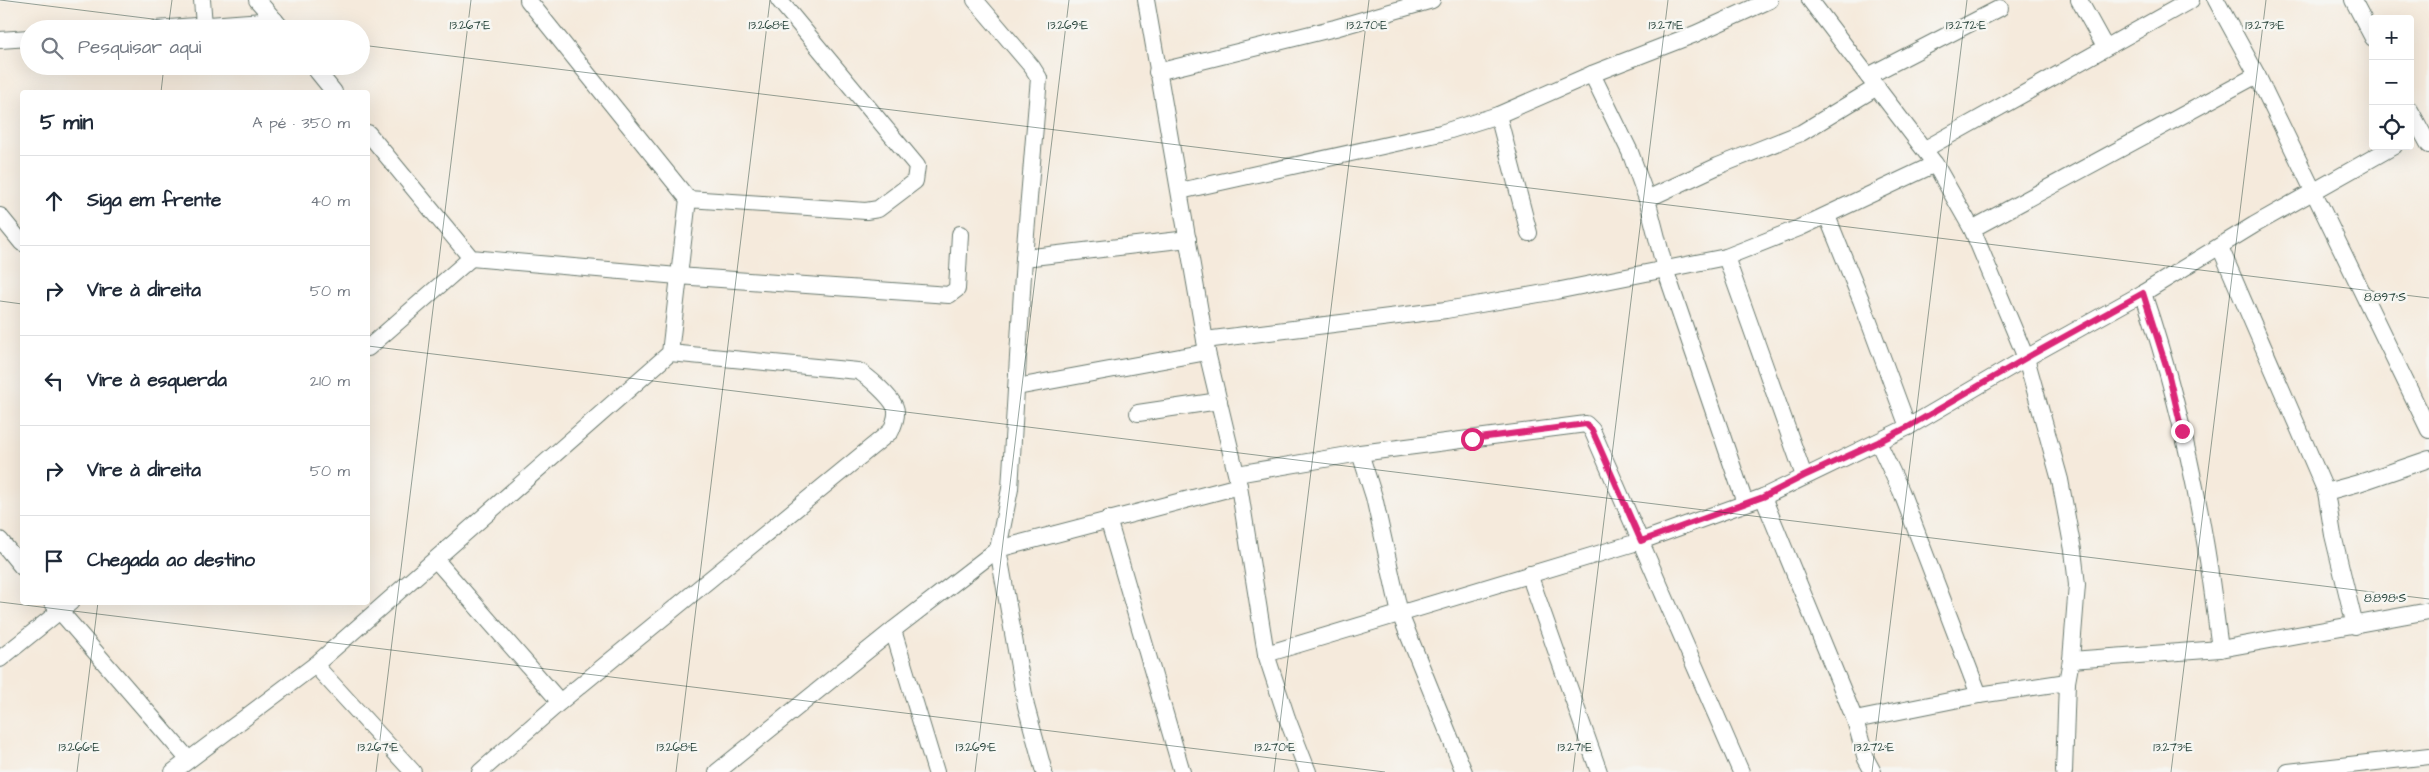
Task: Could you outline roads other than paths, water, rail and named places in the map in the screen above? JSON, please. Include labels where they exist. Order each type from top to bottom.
[{"type":"street","points":[[202,0],[204,20]]},
{"type":"street","points":[[257,0],[274,20]]},
{"type":"street","points":[[173,772],[315,666],[670,353],[688,199],[528,0]]},
{"type":"street","points":[[688,199],[866,211],[878,209],[915,180],[917,166],[779,0]]},
{"type":"street","points":[[975,0],[1032,67],[1039,78],[1024,258],[1010,489],[998,549],[1026,706],[1044,772]]},
{"type":"street","points":[[1146,0],[1206,346],[1238,480],[1266,654],[1286,718],[1308,772]]},
{"type":"street","points":[[1157,72],[1335,28],[1432,0]]},
{"type":"street","points":[[1180,191],[1441,134],[1498,115],[1592,74],[1695,34],[1770,0]]},
{"type":"street","points":[[1810,0],[1935,164],[1972,230],[2026,358],[2060,480],[2073,550],[2076,585],[2071,660],[2067,682],[2064,772]]},
{"type":"street","points":[[2079,0],[2106,47]]},
{"type":"street","points":[[1925,149],[2191,0]]},
{"type":"street","points":[[2216,0],[2257,74],[2429,430]]},
{"type":"street","points":[[2353,0],[2369,30]]},
{"type":"street","points":[[1647,199],[1718,166],[1801,133],[1873,82],[2000,8]]},
{"type":"street","points":[[0,40],[20,39]]},
{"type":"street","points":[[1592,74],[1630,152],[1647,199],[1665,269],[1745,503]]},
{"type":"street","points":[[1972,230],[2257,74]]},
{"type":"street","points":[[320,75],[332,90]]},
{"type":"street","points":[[1498,115],[1529,233]]},
{"type":"street","points":[[2414,118],[2422,135]]},
{"type":"street","points":[[370,135],[471,258],[678,276],[949,295],[957,289],[960,234]]},
{"type":"street","points":[[1266,654],[1641,541],[1763,497],[1908,427],[2143,293],[2387,150]]},
{"type":"street","points":[[1017,387],[1206,346],[1556,292],[1726,257],[1773,240],[1827,216],[1935,164]]},
{"type":"street","points":[[0,216],[20,241]]},
{"type":"street","points":[[1827,216],[1861,300],[1908,427]]},
{"type":"street","points":[[1024,258],[1188,239]]},
{"type":"street","points":[[2220,247],[2326,492],[2338,561],[2354,626]]},
{"type":"street","points":[[1726,257],[1804,476]]},
{"type":"street","points":[[370,346],[471,258]]},
{"type":"street","points":[[2143,293],[2165,362],[2182,431],[2205,538],[2220,649]]},
{"type":"street","points":[[480,772],[560,702],[891,431],[896,418],[895,407],[868,376],[858,371],[670,353]]},
{"type":"street","points":[[1138,412],[1219,401]]},
{"type":"street","points":[[725,769],[893,630],[998,549],[1108,519],[1238,480],[1360,453],[1586,424],[1592,430],[1741,772]]},
{"type":"street","points":[[1878,442],[1901,491],[1979,695]]},
{"type":"street","points":[[1360,453],[1374,497],[1400,614],[1464,772]]},
{"type":"street","points":[[2326,492],[2429,460]]},
{"type":"street","points":[[1763,497],[1855,720],[1866,759],[1873,772]]},
{"type":"street","points":[[1108,519],[1182,772]]},
{"type":"street","points":[[0,540],[20,565]]},
{"type":"street","points":[[436,560],[560,702]]},
{"type":"street","points":[[1529,574],[1599,772]]},
{"type":"street","points":[[0,659],[61,606],[188,759]]},
{"type":"street","points":[[2071,660],[2220,649],[2429,611]]},
{"type":"street","points":[[893,630],[936,772]]},
{"type":"street","points":[[315,666],[413,772]]},
{"type":"street","points":[[1855,720],[1979,695],[2067,682]]},
{"type":"street","points":[[2288,772],[2429,756]]}]
